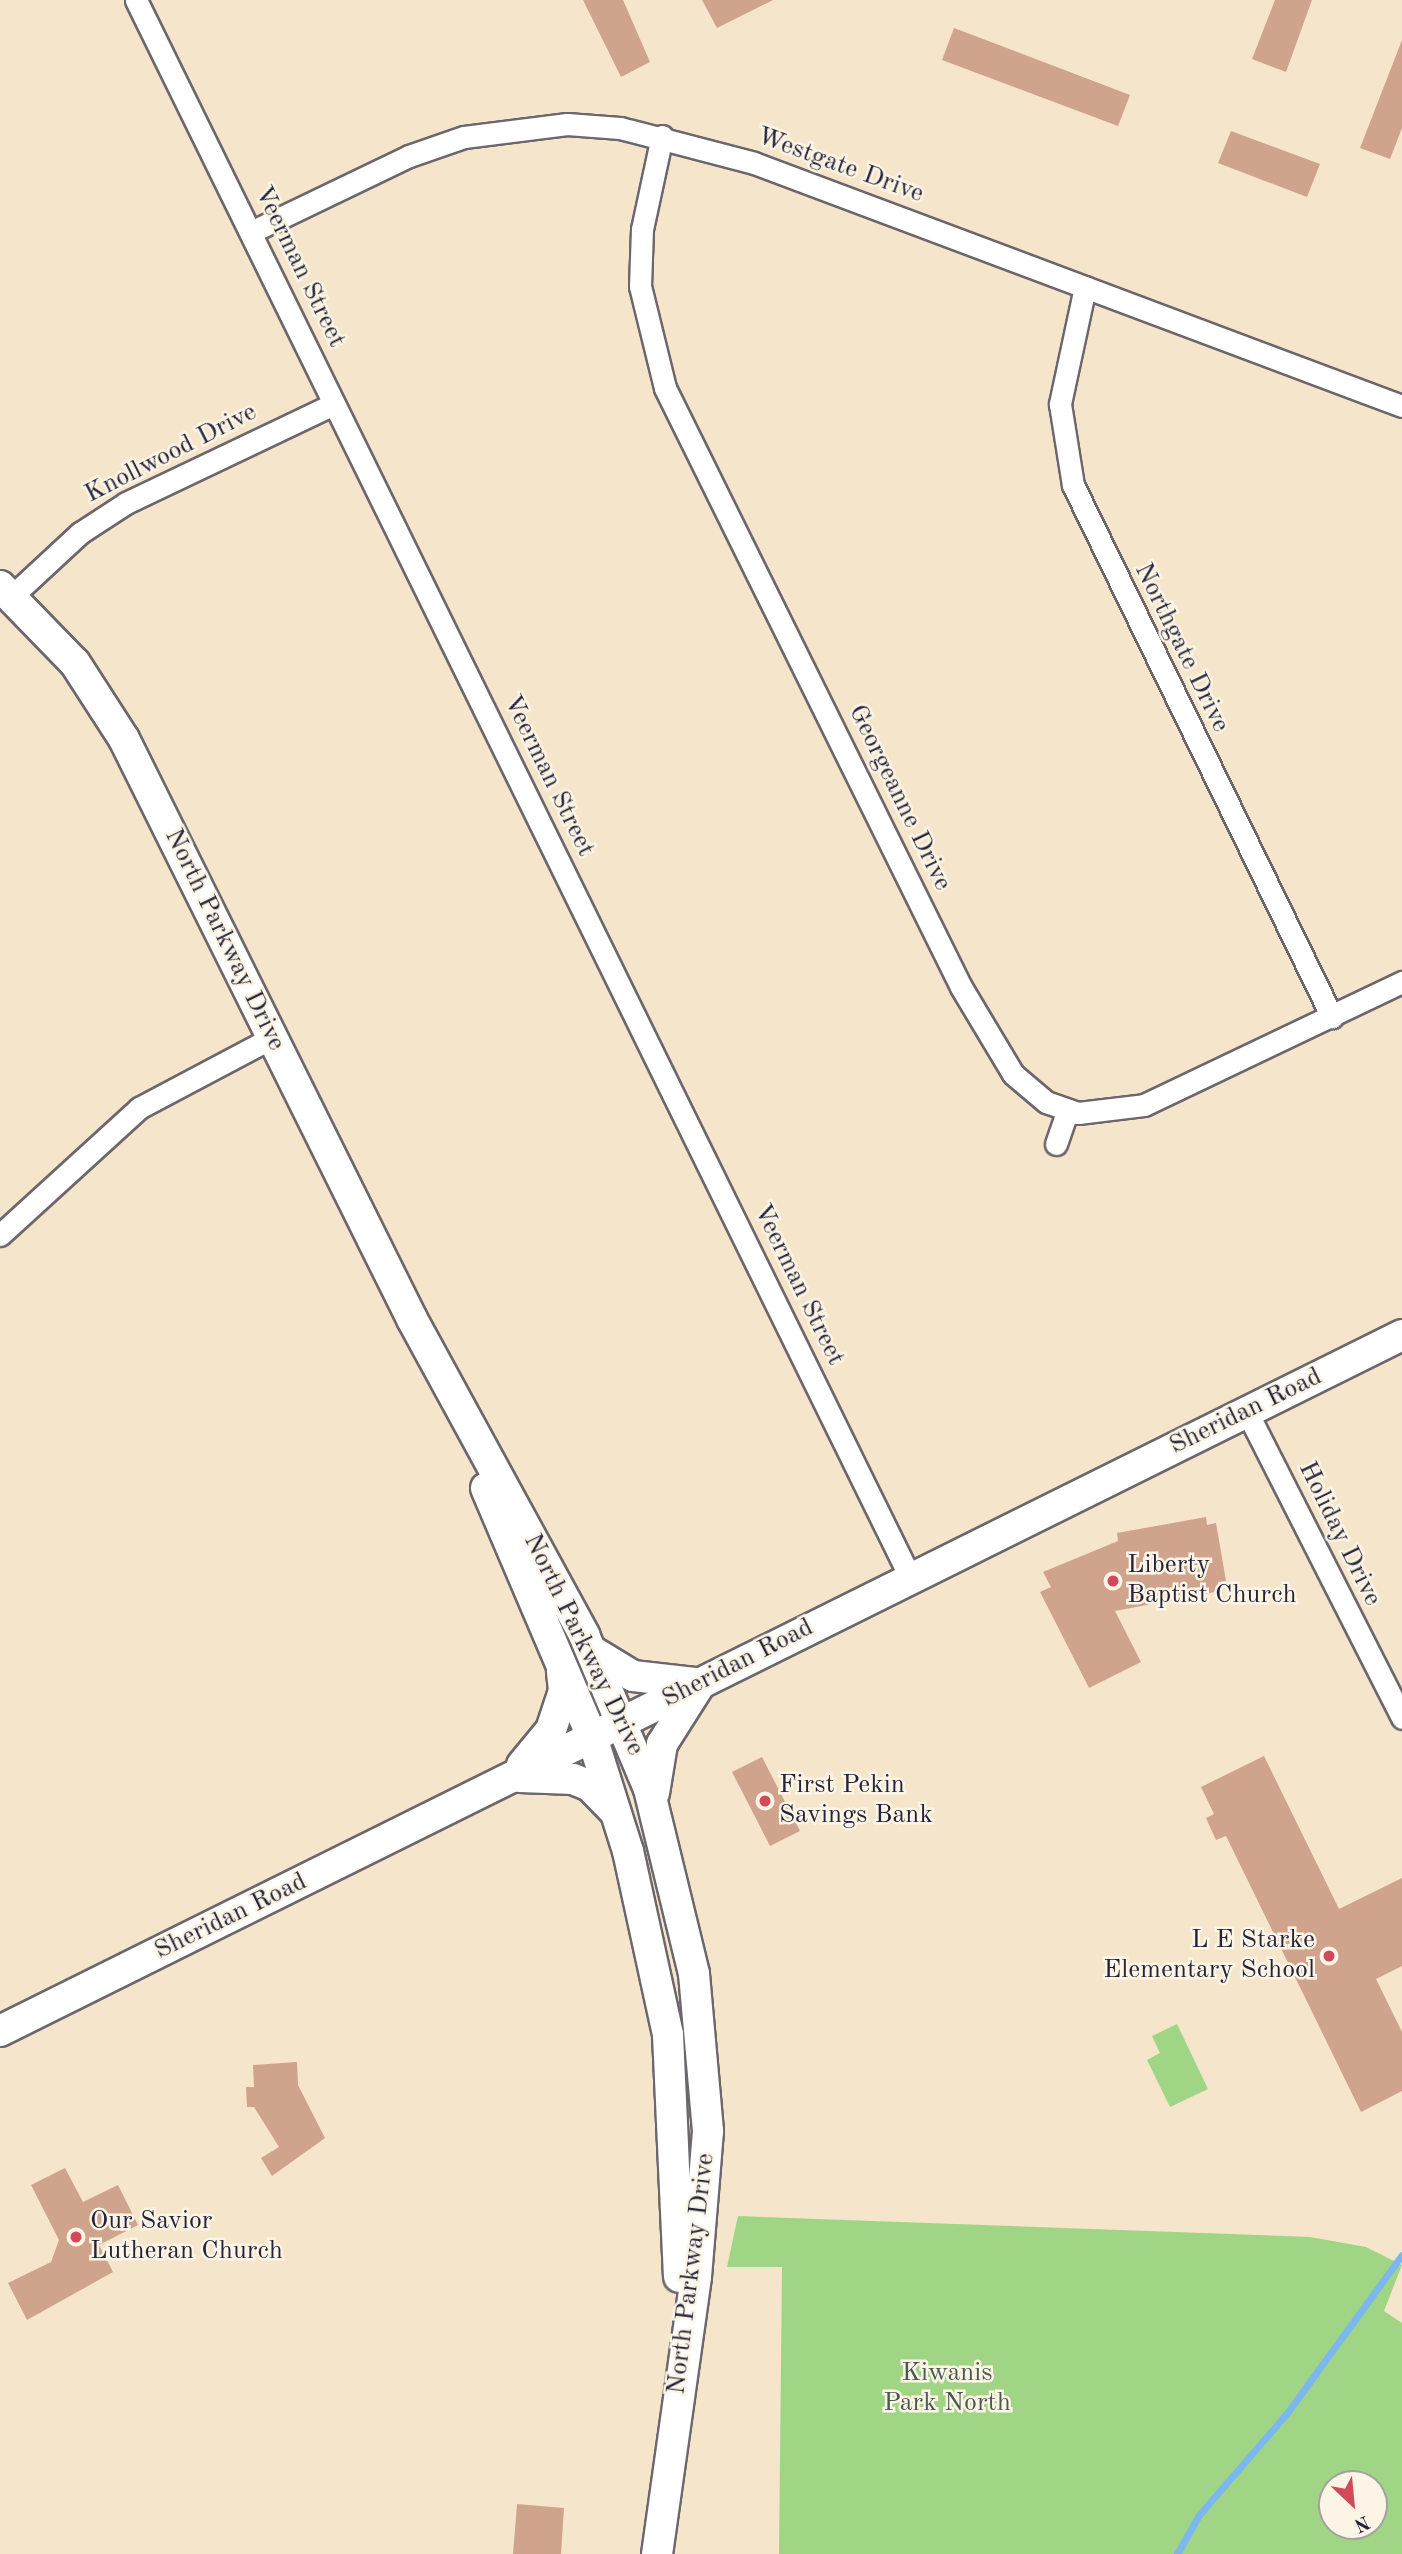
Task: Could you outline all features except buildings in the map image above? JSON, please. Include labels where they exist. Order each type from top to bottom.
[{"type":"main road","name":"North Parkway Drive","points":[[6,591],[75,663],[124,739],[412,1319],[591,1650],[623,1722],[654,1807],[685,1925],[707,2092],[704,2203],[657,2554]]},
{"type":"main road","name":"North Parkway Drive","points":[[412,1319],[592,1737],[618,1816],[653,1952],[671,2062],[679,2196],[675,2411]]},
{"type":"main road","name":"Sheridan Road","points":[[0,2032],[910,1577],[1402,1335]]},
{"type":"main road","points":[[591,1650],[633,1676],[702,1682],[662,1744],[654,1807]]},
{"type":"main road","points":[[509,1777],[551,1730],[564,1691],[562,1666]]},
{"type":"main road","points":[[509,1777],[573,1779],[590,1786],[618,1816]]},
{"type":"street","name":"Veerman Street","points":[[136,0],[910,1577]]},
{"type":"street","name":"Westgate Drive","points":[[251,232],[464,137],[568,124],[662,136],[754,163],[1402,406]]},
{"type":"street","name":"Georgeanne Drive","points":[[662,136],[642,229],[639,286],[665,388],[983,1030],[1013,1074],[1068,1110],[1093,1115],[1144,1105],[1402,982]]},
{"type":"street","name":"Northgate Drive","points":[[1085,287],[1061,384],[1059,423],[1073,485],[1332,1017]]},
{"type":"street","name":"Knollwood Drive","points":[[6,591],[80,533],[126,503],[334,404]]},
{"type":"street","points":[[0,1235],[139,1108],[271,1038]]},
{"type":"street","points":[[1056,1144],[1068,1110]]},
{"type":"street","name":"Holiday Drive","points":[[1247,1412],[1402,1718]]},
{"type":"green space","points":[[1177,2024],[1208,2089],[1170,2107],[1147,2060],[1160,2053],[1152,2036]]},
{"type":"green space","name":"Kiwanis Park North","points":[[738,2216],[1310,2237],[1366,2247],[1402,2265],[1384,2311],[1402,2323],[1402,2554],[779,2554],[782,2267],[727,2267]]},
{"type":"waterway","points":[[1177,2554],[1199,2515],[1287,2413],[1402,2255]]},
{"type":"place","name":"Liberty Baptist Church","points":[[1113,1581]]},
{"type":"place","name":"First Pekin Savings Bank","points":[[765,1801]]},
{"type":"place","name":"L E Starke Elementary School","points":[[1329,1956]]},
{"type":"place","name":"Our Savior Lutheran Church","points":[[76,2237]]}]
